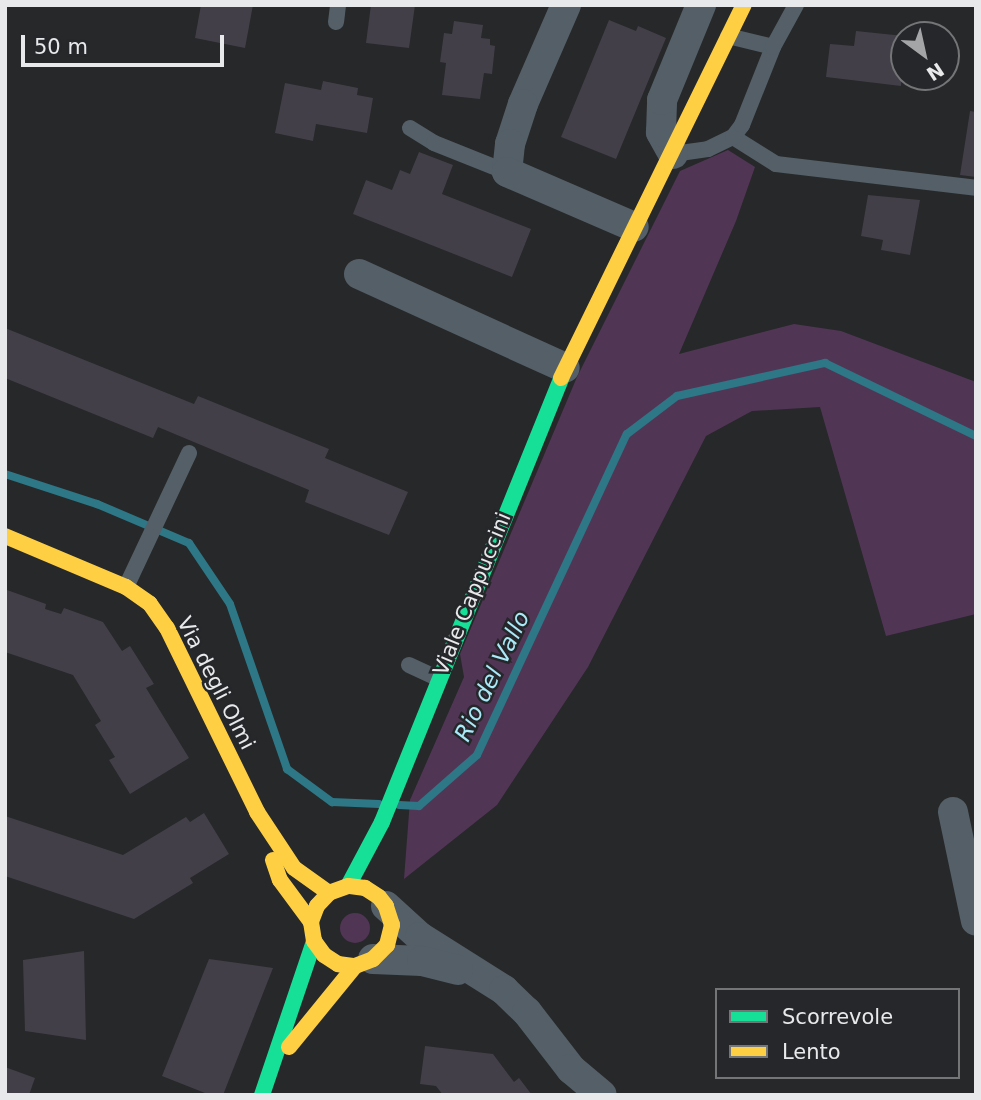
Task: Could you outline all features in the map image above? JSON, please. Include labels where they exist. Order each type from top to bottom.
[{"type":"main road","name":"Viale Cappuccini","points":[[348,886],[372,854],[397,780],[437,678],[565,368],[673,154],[744,5]]},
{"type":"main road","name":"Via degli Olmi","points":[[5,536],[126,587],[150,604],[167,628],[257,812],[280,880],[311,922]]},
{"type":"main road","name":"Via degli Olmi","points":[[257,812],[294,868],[329,893]]},
{"type":"main road","points":[[274,1065],[364,963],[387,945],[392,925],[382,896],[365,888],[348,886],[329,893],[317,906],[311,922],[314,941],[324,955],[338,964],[364,963]]},
{"type":"main road","points":[[262,1095],[314,941]]},
{"type":"street","points":[[566,5],[523,104],[510,144],[507,172],[634,227]]},
{"type":"street","points":[[673,154],[661,132],[662,100],[701,5]]},
{"type":"street","points":[[359,274],[565,368]]},
{"type":"street","points":[[953,812],[976,920]]},
{"type":"street","points":[[382,896],[420,937],[504,990],[527,1012],[571,1069],[602,1095]]},
{"type":"street","points":[[364,963],[422,961],[478,976]]},
{"type":"lane","points":[[335,22],[338,5]]},
{"type":"lane","points":[[673,154],[708,149],[733,137],[742,125],[773,47],[796,5]]},
{"type":"lane","points":[[728,36],[773,47]]},
{"type":"lane","points":[[410,128],[434,143],[507,172]]},
{"type":"lane","points":[[733,137],[776,164],[976,188]]},
{"type":"lane","points":[[126,587],[189,453]]},
{"type":"lane","points":[[409,665],[437,678]]},
{"type":"shaded area","points":[[728,150],[755,167],[736,221],[679,354],[794,324],[841,331],[976,382],[976,614],[886,636],[820,407],[752,411],[706,436],[588,667],[497,805],[404,879],[410,800],[464,677],[460,654],[577,377],[680,171]]},
{"type":"shaded area","points":[[355,913],[361,914],[369,922],[369,934],[361,942],[355,943],[349,942],[341,934],[340,928],[341,922],[349,914]]},
{"type":"building","points":[[201,5],[253,5],[245,48],[195,38]]},
{"type":"building","points":[[371,5],[415,5],[409,48],[366,43]]},
{"type":"building","points":[[609,20],[636,31],[638,26],[666,38],[616,159],[561,137]]},
{"type":"building","points":[[454,21],[483,25],[481,38],[490,39],[490,45],[495,46],[492,74],[484,73],[480,99],[442,95],[446,63],[440,62],[444,33],[452,34]]},
{"type":"building","points":[[856,31],[890,35],[890,85],[826,77],[830,44],[854,46]]},
{"type":"building","points":[[323,81],[358,88],[357,95],[373,98],[367,133],[316,124],[313,141],[275,133],[285,83],[321,90]]},
{"type":"building","points":[[970,111],[976,112],[976,177],[960,175]]},
{"type":"building","points":[[419,152],[453,165],[442,194],[531,229],[512,277],[353,214],[366,180],[392,190],[400,170],[410,174]]},
{"type":"building","points":[[868,195],[920,200],[910,255],[881,250],[883,240],[861,236]]},
{"type":"building","points":[[5,328],[194,404],[198,396],[329,449],[325,458],[408,492],[389,535],[305,502],[309,490],[158,427],[153,438],[5,378]]},
{"type":"building","points":[[7,590],[46,604],[45,609],[61,614],[64,608],[103,622],[122,651],[130,646],[154,684],[146,688],[189,758],[130,794],[109,760],[115,757],[95,725],[101,721],[73,675],[5,652]]},
{"type":"building","points":[[204,813],[229,854],[190,878],[193,883],[134,919],[5,876],[5,816],[123,855],[186,817],[190,822]]},
{"type":"building","points":[[84,951],[86,1040],[25,1031],[23,960]]},
{"type":"building","points":[[209,959],[273,968],[223,1095],[210,1095],[162,1076]]},
{"type":"building","points":[[425,1046],[493,1054],[514,1082],[519,1078],[532,1095],[443,1095],[436,1086],[420,1084]]},
{"type":"building","points":[[5,1067],[35,1078],[29,1095],[5,1095]]},
{"type":"waterway","name":"Rio del Vallo","points":[[399,805],[419,806],[477,755],[627,434],[677,396],[825,363],[976,436]]},
{"type":"waterway","name":"Rio del Vallo","points":[[5,474],[97,504],[189,543],[230,604],[287,769],[332,802],[379,804]]},
{"type":"traffic: fast","points":[[348,886],[382,822],[561,378]]},
{"type":"traffic: fast","points":[[262,1095],[314,941]]},
{"type":"traffic: slow","points":[[561,378],[744,5]]},
{"type":"traffic: slow","points":[[5,536],[126,587],[150,604],[167,628],[257,812],[294,868],[329,893]]},
{"type":"traffic: slow","points":[[273,860],[280,880],[311,922],[314,941],[324,955],[338,964],[355,966],[373,959],[387,945],[392,925],[386,906],[379,897],[365,888],[348,886],[329,893],[317,906],[311,922]]},
{"type":"traffic: slow","points":[[289,1047],[355,966]]}]
